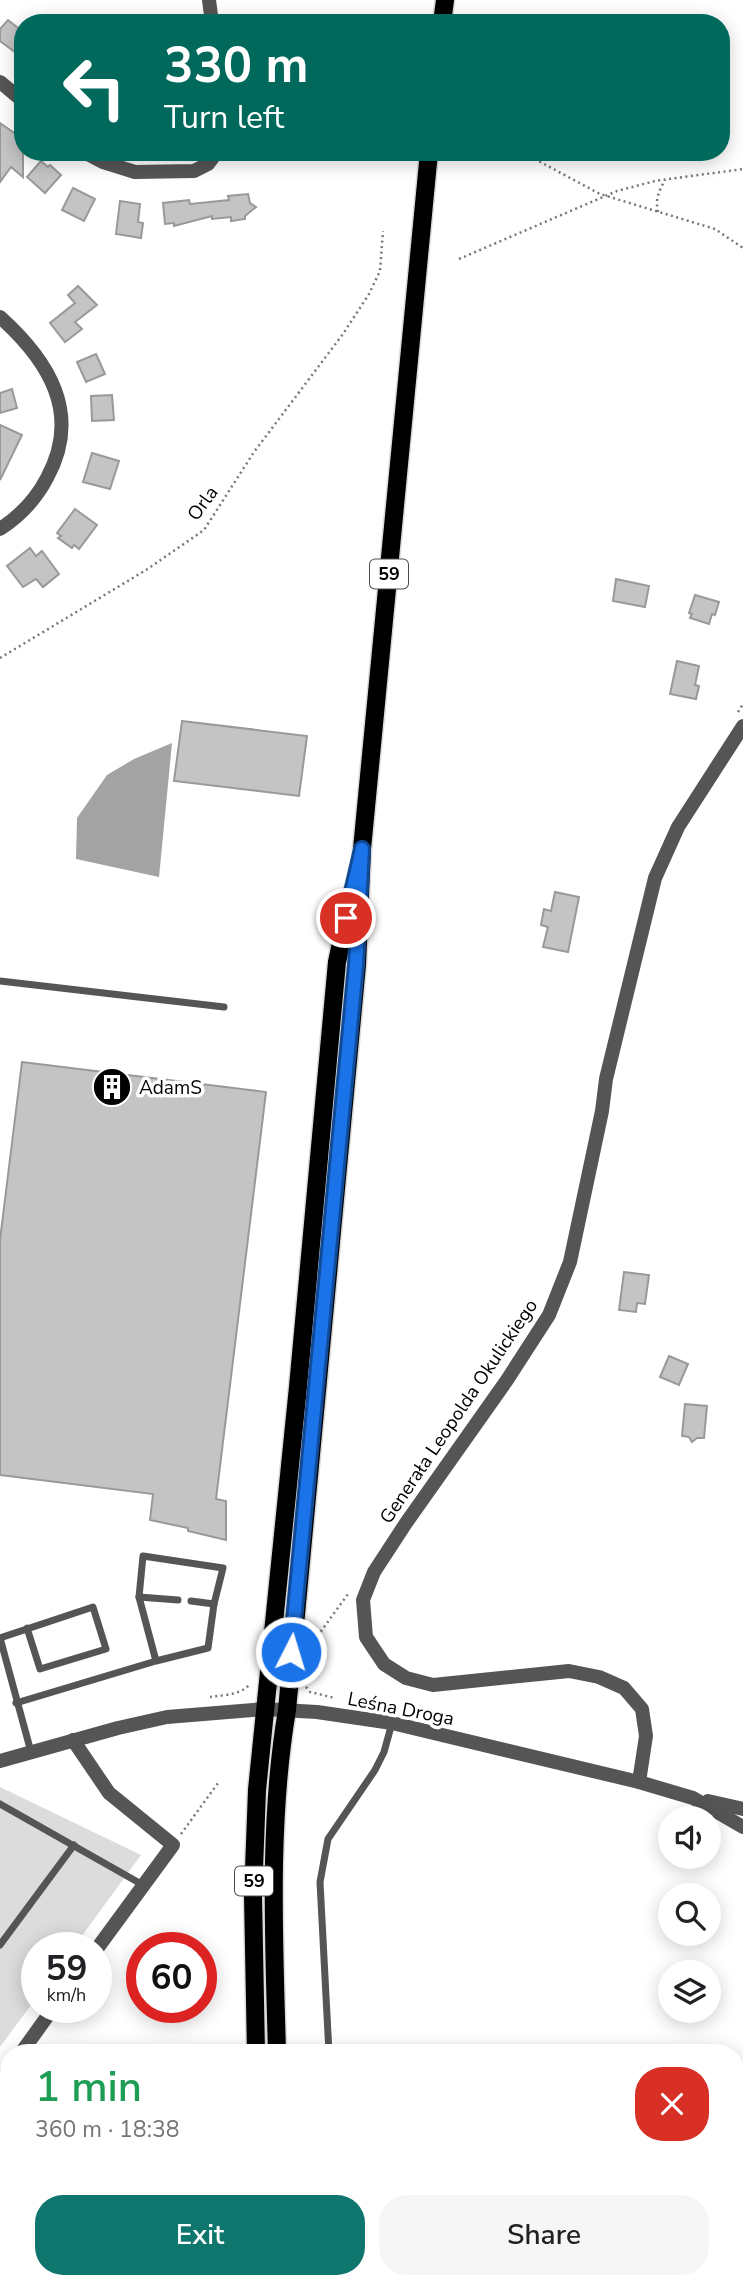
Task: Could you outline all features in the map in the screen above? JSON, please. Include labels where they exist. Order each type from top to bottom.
[{"type":"main road","name":"59","points":[[277,2044],[274,1905],[278,1760],[287,1710],[356,965],[362,849],[428,161]]},
{"type":"main road","name":"59","points":[[256,2044],[253,1896],[257,1790],[264,1709],[273,1650],[338,962],[362,849]]},
{"type":"street","points":[[0,82],[14,94]]},
{"type":"street","points":[[101,161],[135,172],[194,171],[210,161]]},
{"type":"street","points":[[0,317],[44,366],[59,397],[63,430],[56,461],[37,497],[0,529]]},
{"type":"street","name":"Generała Leopolda Okulickiego","points":[[639,1782],[646,1736],[642,1709],[624,1688],[599,1677],[569,1671],[433,1685],[406,1678],[384,1664],[366,1637],[363,1600],[374,1572],[549,1315],[570,1262],[602,1111],[606,1079],[655,878],[678,827],[743,726]]},
{"type":"street","name":"Leśna Droga","points":[[0,1761],[167,1717],[264,1709],[317,1712],[392,1723],[639,1782],[693,1798],[743,1827]]},
{"type":"street","points":[[74,1740],[109,1793],[173,1845],[109,1932]]},
{"type":"street","points":[[693,1798],[743,1809]]},
{"type":"street","points":[[27,2044],[43,2023]]},
{"type":"lane","points":[[0,981],[225,1007]]},
{"type":"lane","points":[[16,1703],[208,1648],[214,1604],[223,1568],[144,1556],[139,1597],[156,1661]]},
{"type":"lane","points":[[139,1597],[178,1600]]},
{"type":"lane","points":[[191,1601],[214,1604]]},
{"type":"lane","points":[[27,1628],[40,1669],[106,1649],[93,1607],[27,1628],[0,1637],[31,1752]]},
{"type":"lane","points":[[329,2044],[320,1882],[328,1839],[375,1770],[384,1752],[392,1723]]},
{"type":"lane","points":[[0,1804],[144,1885]]},
{"type":"lane","points":[[0,1945],[74,1845]]},
{"type":"path","points":[[539,161],[606,195],[715,229],[743,248]]},
{"type":"path","points":[[458,259],[617,191],[665,180],[743,169]]},
{"type":"path","points":[[658,212],[658,192],[665,180]]},
{"type":"path","name":"Orla","points":[[0,658],[146,570],[204,530],[254,452],[369,294],[380,271],[383,231]]},
{"type":"path","points":[[173,1845],[218,1783]]},
{"type":"shaded area","points":[[172,743],[159,877],[76,859],[77,818],[107,775],[134,759]]},
{"type":"shaded area","points":[[0,1787],[141,1855],[85,1932],[21,1932],[21,2019],[0,2044]]},
{"type":"building","points":[[8,20],[14,25],[14,51],[0,41],[0,29]]},
{"type":"building","points":[[0,123],[14,133],[14,161],[23,161],[23,177],[11,167],[0,182]]},
{"type":"building","points":[[41,161],[61,175],[45,193],[27,177]]},
{"type":"building","points":[[73,188],[95,199],[84,221],[62,210]]},
{"type":"building","points":[[248,194],[250,203],[256,207],[245,219],[231,221],[231,217],[212,219],[212,216],[174,226],[174,223],[165,224],[163,203],[189,200],[190,204],[229,200],[228,196]]},
{"type":"building","points":[[120,201],[140,204],[138,222],[143,223],[141,238],[116,234]]},
{"type":"building","points":[[78,286],[97,305],[75,322],[82,329],[65,342],[50,323],[75,303],[68,295]]},
{"type":"building","points":[[96,354],[105,374],[86,382],[77,362]]},
{"type":"building","points":[[12,389],[17,408],[0,413],[0,393]]},
{"type":"building","points":[[112,395],[114,420],[92,421],[91,396]]},
{"type":"building","points":[[0,425],[22,435],[0,480]]},
{"type":"building","points":[[92,453],[119,461],[110,489],[83,482]]},
{"type":"building","points":[[75,509],[97,525],[79,549],[74,545],[72,548],[58,538],[61,536],[57,533]]},
{"type":"building","points":[[30,548],[36,556],[42,551],[59,574],[43,587],[36,579],[23,587],[7,566]]},
{"type":"building","points":[[616,579],[649,586],[645,607],[613,601]]},
{"type":"building","points":[[695,595],[719,602],[709,624],[690,618]]},
{"type":"building","points":[[677,661],[699,666],[695,685],[699,686],[696,699],[670,694]]},
{"type":"building","points":[[182,721],[307,736],[299,796],[174,781]]},
{"type":"building","points":[[555,892],[579,897],[568,952],[543,947],[548,927],[541,925],[544,909],[551,911]]},
{"type":"building","points":[[22,1062],[266,1092],[216,1499],[226,1501],[226,1540],[150,1520],[153,1494],[0,1475],[0,1240]]},
{"type":"building","points":[[624,1272],[649,1275],[645,1304],[637,1303],[636,1312],[619,1310]]},
{"type":"building","points":[[669,1356],[688,1364],[679,1385],[660,1377]]},
{"type":"building","points":[[685,1404],[707,1406],[704,1438],[697,1438],[692,1442],[689,1437],[682,1436]]},
{"type":"place","name":"AdamS","points":[[112,1087]]},
{"type":"route","points":[[291,1652],[356,965],[362,849],[346,918]]}]
